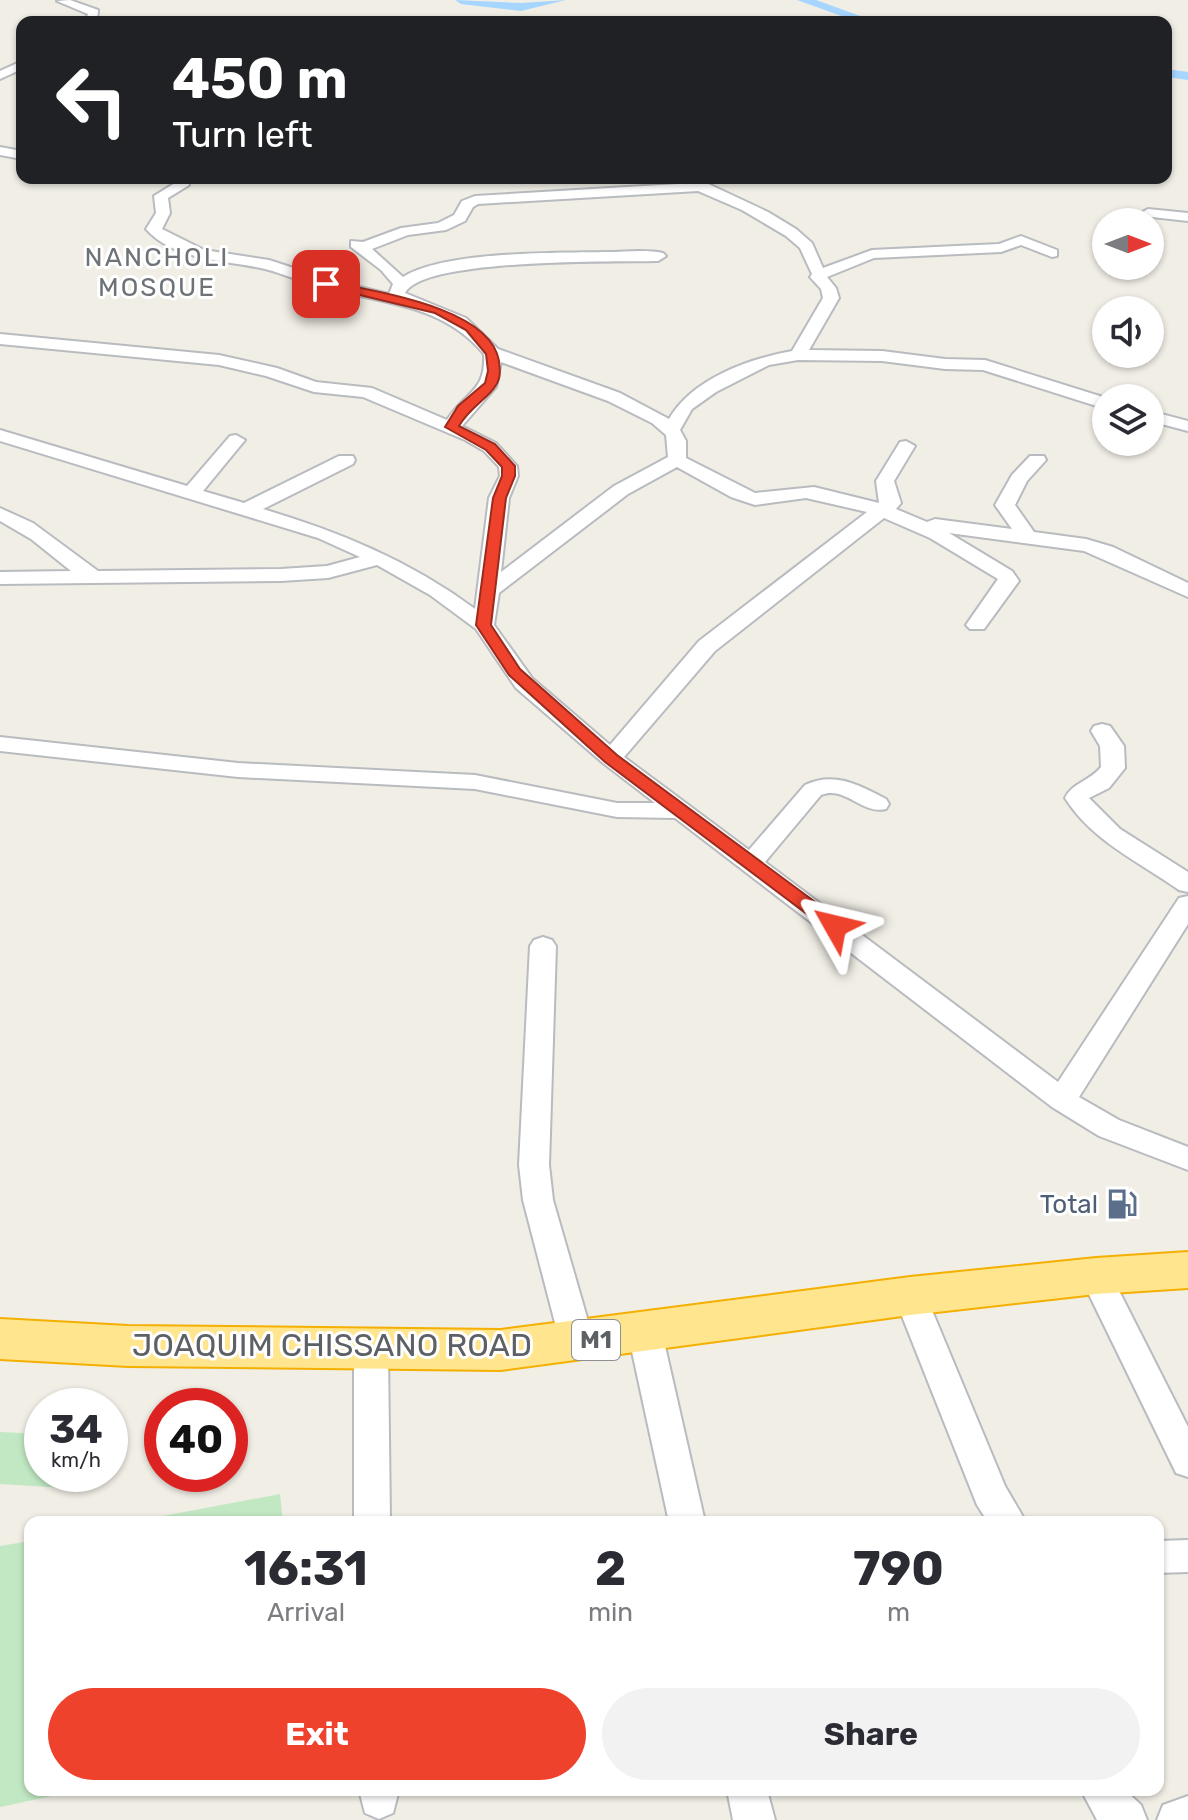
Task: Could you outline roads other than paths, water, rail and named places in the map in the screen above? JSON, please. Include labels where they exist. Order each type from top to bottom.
[{"type":"highway","name":"JOAQUIM CHISSANO ROAD","points":[[0,1339],[128,1346],[501,1350],[910,1296],[1096,1276],[1188,1270]]},
{"type":"street","points":[[62,1],[89,16]]},
{"type":"street","points":[[92,16],[105,4]]},
{"type":"street","points":[[182,184],[161,196],[163,213],[153,229],[200,254],[269,265],[326,284],[439,310],[460,321],[492,353],[615,398],[671,430],[679,450],[676,460],[621,490],[489,591]]},
{"type":"street","points":[[400,283],[386,267],[358,246],[406,231],[446,225],[460,218],[467,204],[475,200],[664,184]]},
{"type":"street","points":[[705,184],[744,204],[801,241],[809,249],[814,270],[821,274]]},
{"type":"street","points":[[1164,215],[1188,217]]},
{"type":"street","points":[[798,355],[830,302],[831,293],[818,277],[821,274],[872,254],[937,252],[967,247],[1001,248],[1021,240],[1052,253]]},
{"type":"street","points":[[400,283],[473,262],[658,256]]},
{"type":"street","points":[[400,283],[397,294],[410,303]]},
{"type":"street","points":[[0,339],[235,362],[314,387],[366,392],[452,427],[490,447],[508,466],[509,476],[499,498],[483,625]]},
{"type":"street","points":[[452,427],[463,408],[491,384],[494,371],[492,353]]},
{"type":"street","points":[[671,430],[685,406],[710,388],[764,361],[798,355],[882,356],[945,364],[985,365],[1092,399]]},
{"type":"street","points":[[1164,420],[1188,426]]},
{"type":"street","points":[[0,435],[325,534],[379,558],[437,591],[483,625],[524,683],[611,758],[1062,1100],[1109,1128],[1188,1159]]},
{"type":"street","points":[[192,492],[236,440]]},
{"type":"street","points":[[611,758],[707,646],[891,503],[885,481],[906,446]]},
{"type":"street","points":[[248,509],[346,460]]},
{"type":"street","points":[[676,460],[755,498],[803,492],[881,510],[919,523],[968,550],[1009,581],[977,625]]},
{"type":"street","points":[[1029,539],[1005,505],[1019,479],[1037,460]]},
{"type":"street","points":[[0,514],[44,537],[64,560],[95,578]]},
{"type":"street","points":[[919,523],[1106,551],[1188,591]]},
{"type":"street","points":[[0,578],[281,575],[328,572],[379,558]]},
{"type":"street","points":[[1102,731],[1112,746],[1113,768],[1101,783],[1079,793],[1077,798],[1080,805],[1116,836],[1188,884]]},
{"type":"street","points":[[0,744],[238,770],[475,782],[617,810],[681,811]]},
{"type":"street","points":[[751,863],[813,790],[821,785],[841,786],[877,804]]},
{"type":"street","points":[[1062,1100],[1188,904]]},
{"type":"street","points":[[543,946],[534,1165],[538,1200],[577,1342]]},
{"type":"street","points":[[1096,1276],[1188,1462]]},
{"type":"street","points":[[910,1296],[990,1494],[1004,1516]]},
{"type":"street","points":[[645,1333],[686,1516]]},
{"type":"street","points":[[371,1351],[372,1516]]},
{"type":"street","points":[[1164,1557],[1188,1556]]},
{"type":"street","points":[[748,1796],[754,1820]]},
{"type":"street","points":[[1105,1796],[1116,1813],[1126,1820]]},
{"type":"street","points":[[1178,1820],[1188,1817]]},
{"type":"waterway","points":[[461,0],[521,7],[560,0]]},
{"type":"waterway","points":[[803,0],[852,16]]},
{"type":"waterway","points":[[1172,74],[1188,76]]},
{"type":"place","name":"Total","points":[[1122,1204]]},
{"type":"district","name":"NANCHOLI MOSQUE","points":[[157,272]]}]
